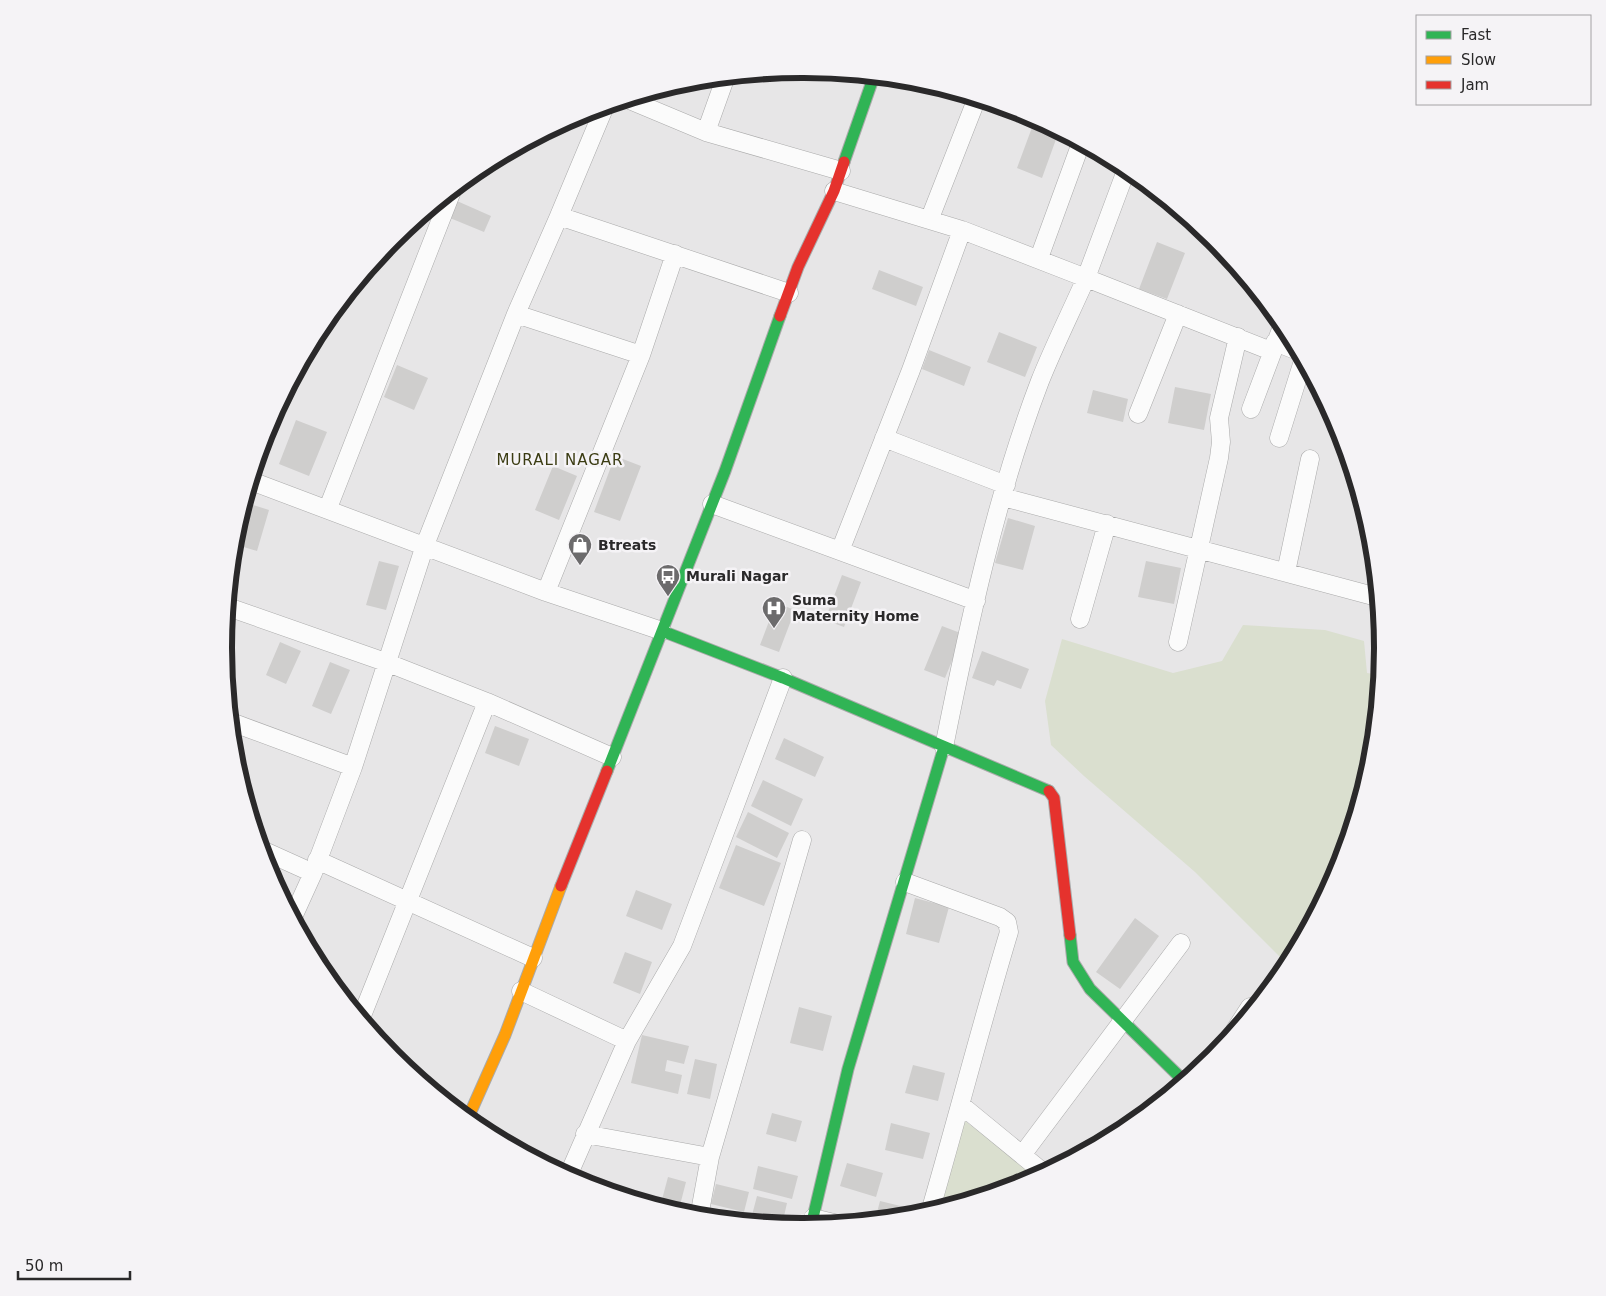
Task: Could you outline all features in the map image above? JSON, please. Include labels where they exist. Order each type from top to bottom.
[{"type":"street","points":[[471,1111],[505,1035],[533,958],[712,504],[798,267],[834,191],[872,82]]},
{"type":"street","points":[[706,132],[724,83]]},
{"type":"street","points":[[636,103],[706,132],[841,171]]},
{"type":"street","points":[[930,218],[974,104]]},
{"type":"street","points":[[296,910],[315,867],[353,767],[425,546],[516,314],[601,115]]},
{"type":"street","points":[[1039,258],[1079,149]]},
{"type":"street","points":[[813,1218],[848,1069],[944,747],[963,652],[1005,491],[1040,382],[1086,278],[1124,177]]},
{"type":"street","points":[[834,191],[930,218],[1039,258],[1238,338],[1288,349]]},
{"type":"street","points":[[328,508],[448,202]]},
{"type":"street","points":[[559,216],[789,293]]},
{"type":"street","points":[[840,551],[962,230]]},
{"type":"street","points":[[546,592],[641,354],[675,254]]},
{"type":"street","points":[[516,314],[641,354]]},
{"type":"street","points":[[1138,414],[1178,314]]},
{"type":"street","points":[[1251,409],[1279,334]]},
{"type":"street","points":[[1178,642],[1219,458],[1221,442],[1219,418],[1238,338]]},
{"type":"street","points":[[1279,438],[1300,369]]},
{"type":"street","points":[[884,438],[1005,491],[1107,524],[1371,595]]},
{"type":"street","points":[[1286,572],[1310,459]]},
{"type":"street","points":[[257,483],[328,508],[546,592],[662,631],[782,678],[944,747],[1038,784],[1048,790],[1054,798],[1073,962],[1090,989],[1122,1023],[1179,1077]]},
{"type":"street","points":[[712,504],[976,601]]},
{"type":"street","points":[[1080,619],[1107,524]]},
{"type":"street","points":[[234,608],[388,663],[487,702],[612,757]]},
{"type":"street","points":[[571,1169],[626,1041],[682,946],[782,678]]},
{"type":"street","points":[[364,1011],[487,702]]},
{"type":"street","points":[[237,724],[353,767]]},
{"type":"street","points":[[700,1209],[710,1157],[802,840]]},
{"type":"street","points":[[271,853],[407,901],[533,958]]},
{"type":"street","points":[[905,882],[1000,916],[1007,922],[1009,932],[974,1048],[961,1105],[932,1204]]},
{"type":"street","points":[[1022,1155],[1181,943]]},
{"type":"street","points":[[521,991],[626,1041]]},
{"type":"street","points":[[961,1105],[1038,1168]]},
{"type":"street","points":[[585,1134],[710,1157]]},
{"type":"green space","points":[[1243,625],[1325,630],[1364,641],[1367,673],[1373,674],[1369,722],[1363,759],[1343,831],[1315,900],[1281,958],[1195,872],[1051,745],[1045,701],[1062,639],[1173,673],[1222,661]]},
{"type":"green space","points":[[961,1118],[1031,1171],[986,1188],[939,1202]]},
{"type":"building","points":[[1032,126],[1057,137],[1042,178],[1017,168]]},
{"type":"building","points":[[457,201],[491,216],[484,232],[450,218]]},
{"type":"building","points":[[1157,242],[1185,253],[1167,299],[1139,289]]},
{"type":"building","points":[[879,270],[923,287],[916,306],[872,289]]},
{"type":"building","points":[[999,332],[1037,347],[1025,377],[987,362]]},
{"type":"building","points":[[929,350],[971,367],[964,386],[922,369]]},
{"type":"building","points":[[397,365],[428,378],[414,410],[384,397]]},
{"type":"building","points":[[1175,387],[1211,394],[1204,430],[1168,423]]},
{"type":"building","points":[[1093,390],[1128,399],[1123,422],[1087,413]]},
{"type":"building","points":[[296,420],[327,432],[309,476],[279,464]]},
{"type":"building","points":[[615,456],[641,466],[620,521],[594,512]]},
{"type":"building","points":[[553,466],[577,476],[559,520],[535,510]]},
{"type":"building","points":[[251,504],[269,510],[257,551],[241,546]]},
{"type":"building","points":[[1008,518],[1035,526],[1023,570],[995,563]]},
{"type":"building","points":[[379,561],[399,566],[386,610],[366,605]]},
{"type":"building","points":[[1146,561],[1181,568],[1174,604],[1138,597]]},
{"type":"building","points":[[842,575],[861,582],[844,627],[825,620]]},
{"type":"building","points":[[776,603],[795,610],[779,652],[760,645]]},
{"type":"building","points":[[942,626],[963,634],[945,678],[924,670]]},
{"type":"building","points":[[280,642],[301,651],[286,684],[266,675]]},
{"type":"building","points":[[982,651],[1029,669],[1021,689],[997,680],[994,686],[972,678]]},
{"type":"building","points":[[330,662],[350,670],[331,714],[312,706]]},
{"type":"building","points":[[495,726],[529,739],[519,766],[485,753]]},
{"type":"building","points":[[784,738],[824,757],[815,777],[775,759]]},
{"type":"building","points":[[763,780],[803,799],[791,826],[751,806]]},
{"type":"building","points":[[748,812],[789,833],[777,858],[736,837]]},
{"type":"building","points":[[736,845],[781,863],[764,906],[719,888]]},
{"type":"building","points":[[636,890],[672,904],[662,930],[626,916]]},
{"type":"building","points":[[915,898],[949,907],[939,943],[906,934]]},
{"type":"building","points":[[1135,918],[1159,936],[1120,989],[1096,972]]},
{"type":"building","points":[[625,952],[652,962],[640,994],[613,983]]},
{"type":"building","points":[[799,1007],[832,1016],[823,1051],[790,1043]]},
{"type":"building","points":[[642,1035],[689,1046],[684,1064],[667,1060],[665,1071],[682,1075],[678,1094],[631,1083]]},
{"type":"building","points":[[695,1059],[717,1064],[710,1099],[687,1094]]},
{"type":"building","points":[[913,1065],[945,1073],[938,1101],[905,1093]]},
{"type":"building","points":[[772,1113],[802,1121],[796,1142],[766,1134]]},
{"type":"building","points":[[891,1123],[930,1133],[923,1159],[885,1150]]},
{"type":"building","points":[[520,1143],[551,1157],[550,1159]]},
{"type":"building","points":[[847,1163],[883,1173],[876,1197],[840,1186]]},
{"type":"building","points":[[758,1166],[798,1176],[792,1199],[753,1189]]},
{"type":"building","points":[[668,1177],[686,1182],[680,1205],[662,1201]]},
{"type":"building","points":[[716,1184],[749,1192],[744,1212],[711,1204]]},
{"type":"building","points":[[757,1196],[787,1203],[784,1217],[752,1216]]},
{"type":"building","points":[[880,1201],[911,1209],[877,1214]]},
{"type":"traffic: fast","points":[[844,162],[872,82]]},
{"type":"traffic: fast","points":[[607,771],[725,471],[780,316]]},
{"type":"traffic: fast","points":[[662,631],[783,678],[1049,791]]},
{"type":"traffic: fast","points":[[813,1218],[848,1069],[944,747]]},
{"type":"traffic: fast","points":[[1070,935],[1073,962],[1090,989],[1179,1077]]},
{"type":"traffic: slow","points":[[471,1111],[505,1035],[561,886]]},
{"type":"traffic: jam","points":[[780,316],[798,267],[834,191],[844,162]]},
{"type":"traffic: jam","points":[[561,886],[607,771]]},
{"type":"traffic: jam","points":[[1049,791],[1054,798],[1070,935]]},
{"type":"place","name":"Btreats","points":[[580,566]]},
{"type":"place","name":"Murali Nagar","points":[[668,597]]},
{"type":"place","name":"Suma Maternity Home","points":[[774,629]]},
{"type":"district","name":"MURALI NAGAR","points":[[560,460]]}]
